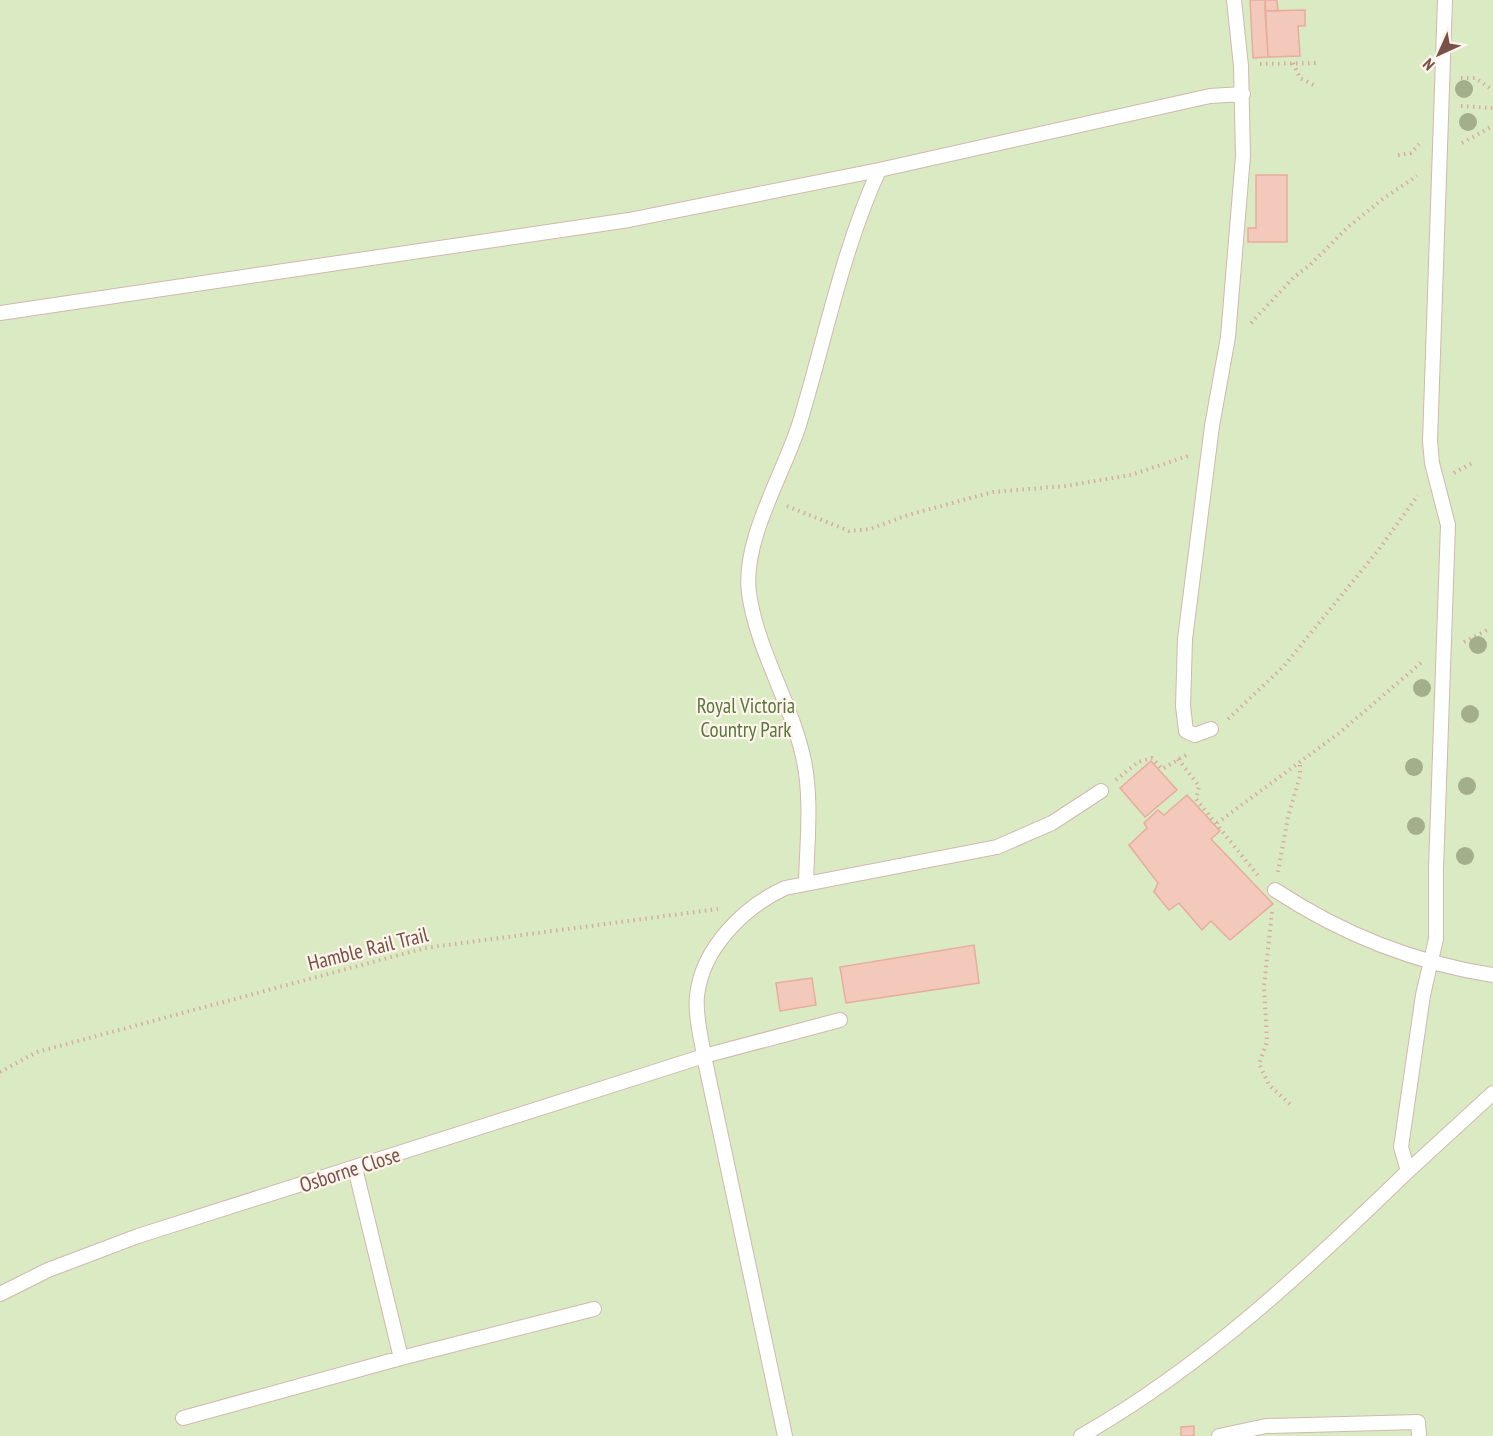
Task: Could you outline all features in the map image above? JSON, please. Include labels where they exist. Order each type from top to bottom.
[{"type":"lane","points":[[1211,729],[1201,735],[1188,732],[1183,706],[1185,639],[1209,452],[1228,337],[1243,156],[1243,94],[1234,0]]},
{"type":"lane","points":[[1408,1172],[1403,1162],[1401,1147],[1404,1118],[1423,995],[1436,939],[1438,908],[1436,869],[1448,525],[1430,441],[1445,0]]},
{"type":"lane","points":[[0,313],[629,220],[879,170],[1210,96],[1243,94]]},
{"type":"lane","points":[[806,883],[807,790],[803,760],[754,619],[748,569],[798,427],[860,212],[879,170]]},
{"type":"lane","points":[[785,1436],[704,1056],[697,996],[700,980],[713,952],[736,921],[755,904],[785,888],[997,847],[1052,823],[1101,791]]},
{"type":"lane","points":[[1275,890],[1345,931],[1431,962],[1493,975]]},
{"type":"lane","name":"Osborne Close","points":[[0,1294],[112,1244],[704,1056],[840,1020]]},
{"type":"lane","points":[[1081,1436],[1227,1337],[1333,1243],[1493,1093]]},
{"type":"lane","points":[[356,1168],[401,1358]]},
{"type":"lane","points":[[183,1418],[401,1358],[594,1309]]},
{"type":"lane","points":[[1219,1436],[1266,1426],[1419,1429]]},
{"type":"path","points":[[1293,63],[1300,78],[1314,85]]},
{"type":"path","points":[[1241,66],[1319,63]]},
{"type":"path","points":[[1443,77],[1475,78],[1493,90]]},
{"type":"path","points":[[1441,106],[1493,108]]},
{"type":"path","points":[[1441,146],[1462,143],[1493,126]]},
{"type":"path","points":[[1228,337],[1252,323],[1295,276],[1309,266],[1348,227],[1384,198],[1430,170],[1441,170]]},
{"type":"path","points":[[771,499],[849,531],[870,530],[908,515],[993,492],[1066,486],[1131,476],[1194,454],[1209,452]]},
{"type":"path","points":[[1101,791],[1138,762],[1152,758],[1162,769],[1212,740],[1211,729],[1240,709],[1284,666],[1380,548],[1422,489],[1437,480]]},
{"type":"path","points":[[1217,823],[1338,734],[1418,665],[1489,629]]},
{"type":"path","points":[[1178,759],[1199,786],[1196,799],[1251,868],[1275,890]]},
{"type":"path","points":[[1292,1106],[1269,1085],[1259,1064],[1267,1042],[1265,977],[1275,890],[1288,817],[1300,776],[1300,762]]},
{"type":"path","name":"Hamble Rail Trail","points":[[0,1072],[37,1052],[425,948],[720,909]]},
{"type":"green space","name":"Royal Victoria Country Park","points":[[0,0],[1493,0],[1493,1436],[0,1436]]},
{"type":"building","points":[[1250,0],[1265,0],[1268,57],[1253,58]]},
{"type":"building","points":[[1265,0],[1277,0],[1278,11],[1265,11]]},
{"type":"building","points":[[1305,10],[1305,26],[1298,26],[1300,56],[1268,57],[1265,11]]},
{"type":"building","points":[[1256,175],[1287,175],[1287,242],[1248,242],[1248,228],[1256,228]]},
{"type":"building","points":[[1151,761],[1177,790],[1145,817],[1120,788]]},
{"type":"building","points":[[1187,795],[1220,831],[1211,839],[1273,904],[1230,940],[1211,921],[1202,930],[1179,903],[1169,910],[1154,892],[1158,883],[1129,845],[1147,828],[1144,823],[1158,810],[1164,815]]},
{"type":"building","points":[[974,945],[979,983],[846,1003],[840,967]]},
{"type":"building","points":[[812,978],[816,1005],[780,1011],[776,983]]},
{"type":"building","points":[[1194,1426],[1194,1436],[1181,1436],[1181,1427]]}]
